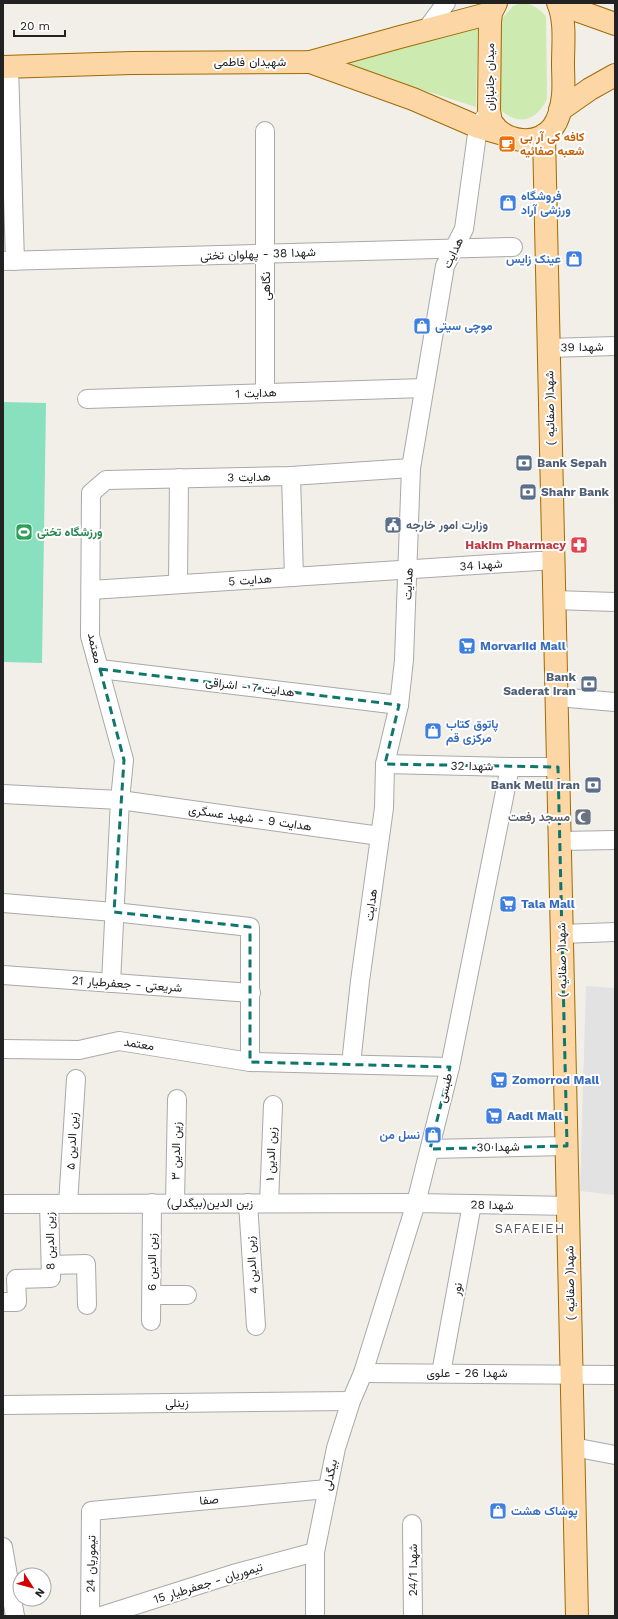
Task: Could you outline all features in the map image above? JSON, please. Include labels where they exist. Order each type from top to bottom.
[{"type":"main road","points":[[559,3],[615,24]]},
{"type":"main road","points":[[544,135],[553,127],[560,110],[563,94],[562,18],[559,3]]},
{"type":"main road","name":"شهیدان فاطمی","points":[[6,67],[132,63],[310,62],[426,30],[494,8]]},
{"type":"main road","name":"میدان جانبازان","points":[[494,8],[483,119],[492,123],[503,134],[514,140],[533,140],[544,135]]},
{"type":"main road","points":[[310,62],[414,99],[483,119]]},
{"type":"main road","points":[[560,110],[590,89],[615,75]]},
{"type":"main road","name":"شهدا( صفائیه )","points":[[544,135],[577,1616]]},
{"type":"street","points":[[426,30],[446,3]]},
{"type":"street","points":[[6,67],[9,261]]},
{"type":"street","name":"هدایت","points":[[351,1064],[360,981],[384,808],[385,764],[399,705],[404,660],[409,569],[411,468],[445,266],[464,229],[483,119]]},
{"type":"street","name":"نگاهی","points":[[265,131],[265,393]]},
{"type":"street","name":"شهدا 38 - پهلوان تختی","points":[[9,261],[513,247]]},
{"type":"street","name":"شهدا 39","points":[[549,348],[615,346]]},
{"type":"street","name":"هدایت 1","points":[[87,399],[424,388]]},
{"type":"street","name":"هدایت 3","points":[[92,492],[106,480],[291,476],[411,468]]},
{"type":"street","points":[[291,476],[294,577]]},
{"type":"street","points":[[178,584],[179,478]]},
{"type":"street","name":"معتمد","points":[[92,492],[90,636],[124,760],[120,800],[111,983]]},
{"type":"street","name":"شهدا 34","points":[[409,569],[554,560]]},
{"type":"street","name":"هدایت 5","points":[[91,590],[409,569]]},
{"type":"street","points":[[554,600],[615,602]]},
{"type":"street","name":"هدایت 7 - اشراقی","points":[[100,669],[399,705]]},
{"type":"street","points":[[557,697],[615,702]]},
{"type":"street","name":"شهدا 32","points":[[385,764],[558,767]]},
{"type":"street","name":"طبسی","points":[[351,1401],[363,1373],[416,1203],[430,1148],[450,1067],[510,767]]},
{"type":"street","name":"هدایت 9 - شهید عسگری","points":[[3,794],[120,800],[380,836]]},
{"type":"street","points":[[560,840],[615,840]]},
{"type":"street","points":[[3,903],[114,912],[250,927],[250,1062]]},
{"type":"street","points":[[562,934],[615,932]]},
{"type":"street","name":"شریعتی - جعفرطیار 21","points":[[3,975],[251,993]]},
{"type":"street","name":"معتمد","points":[[3,1049],[79,1050],[119,1041],[250,1062],[450,1067]]},
{"type":"street","name":"زین الدین ۵","points":[[68,1204],[76,1078]]},
{"type":"street","name":"زین الدین ۳","points":[[175,1203],[177,1099]]},
{"type":"street","name":"زین الدین ۱","points":[[269,1203],[273,1105]]},
{"type":"street","name":"شهدا 30","points":[[430,1148],[567,1146]]},
{"type":"street","name":"زین الدین 6","points":[[152,1203],[152,1321]]},
{"type":"street","name":"زین الدین 4","points":[[248,1203],[256,1326]]},
{"type":"street","name":"زین الدین(بیگدلی)","points":[[3,1204],[416,1203]]},
{"type":"street","name":"شهدا 28","points":[[416,1203],[568,1206]]},
{"type":"street","name":"زین الدین 8","points":[[3,1302],[17,1302],[16,1279],[51,1278],[50,1204]]},
{"type":"street","name":"نور","points":[[441,1373],[472,1204]]},
{"type":"street","points":[[51,1265],[86,1264],[88,1304]]},
{"type":"street","points":[[152,1295],[187,1295]]},
{"type":"street","name":"شهدا 26 - علوی","points":[[363,1373],[615,1375]]},
{"type":"street","name":"زینلی","points":[[3,1405],[351,1401]]},
{"type":"street","name":"بیگدلی","points":[[315,1616],[315,1552],[336,1448],[351,1401]]},
{"type":"street","points":[[573,1447],[615,1455]]},
{"type":"street","name":"صفا","points":[[91,1511],[327,1489]]},
{"type":"street","name":"تیموریان 24","points":[[90,1616],[91,1511]]},
{"type":"street","name":"شهدا 24/1","points":[[412,1524],[413,1616]]},
{"type":"street","points":[[3,1547],[15,1616]]},
{"type":"street","name":"تیموریان - جعفرطیار 15","points":[[102,1616],[233,1574],[315,1552]]},
{"type":"highlighted area","points":[[100,669],[399,705],[385,764],[558,767],[567,1146],[430,1149],[450,1067],[250,1062],[250,927],[114,912],[124,760]]},
{"type":"green space","points":[[521,3],[529,4],[535,7],[546,16],[547,99],[537,113],[525,119],[512,117],[498,107],[501,20],[513,6]]},
{"type":"green space","points":[[478,18],[476,107],[370,73],[337,65]]},
{"type":"green space","name":"ورزشگاه تختی","points":[[3,402],[46,403],[42,663],[3,662]]},
{"type":"shaded area","points":[[586,986],[615,988],[615,1195],[580,1191]]},
{"type":"place","name":"کافه کی آر بی شعبه صفائیه","points":[[507,144]]},
{"type":"place","name":"فروشگاه ورزشی آراد","points":[[508,203]]},
{"type":"place","name":"عینک زایس","points":[[574,259]]},
{"type":"place","name":"موچی سیتی","points":[[422,326]]},
{"type":"place","name":"Bank Sepah","points":[[524,463]]},
{"type":"place","name":"Shahr Bank","points":[[528,492]]},
{"type":"place","name":"وزارت امور خارجه","points":[[393,525]]},
{"type":"place","name":"ورزشگاه تختی","points":[[24,532]]},
{"type":"place","name":"Hakim Pharmacy","points":[[579,545]]},
{"type":"place","name":"Morvariid Mall","points":[[467,646]]},
{"type":"place","name":"Bank Saderat Iran","points":[[589,684]]},
{"type":"place","name":"پاتوق کتاب مرکزی قم","points":[[433,731]]},
{"type":"place","name":"Bank Melli Iran","points":[[593,785]]},
{"type":"place","name":"مسجد رفعت","points":[[583,817]]},
{"type":"place","name":"Tala Mall","points":[[508,904]]},
{"type":"place","name":"Zomorrod Mall","points":[[499,1080]]},
{"type":"place","name":"Aadl Mall","points":[[494,1116]]},
{"type":"place","name":"نسل من","points":[[433,1135]]},
{"type":"place","name":"پوشاک هشت","points":[[498,1511]]},
{"type":"district","name":"SAFAEIEH","points":[[530,1228]]}]
